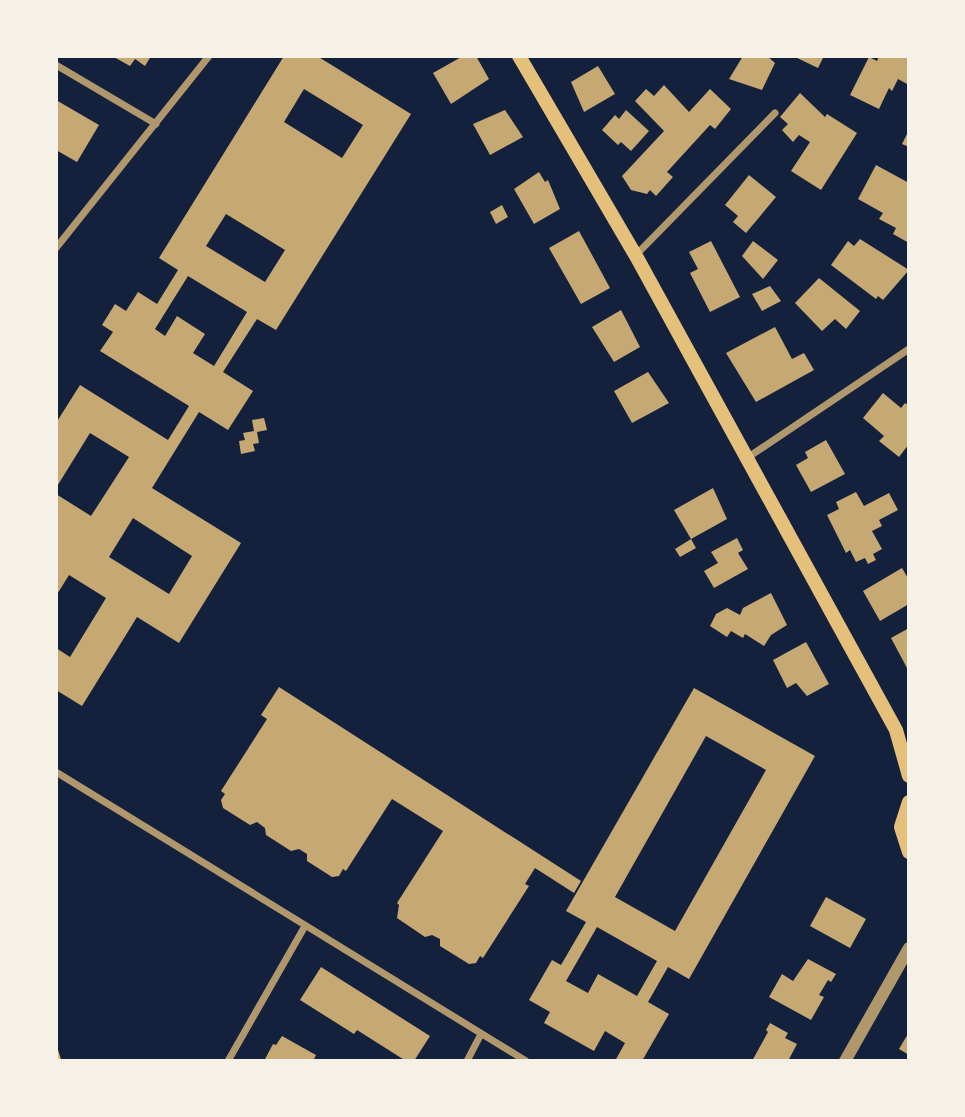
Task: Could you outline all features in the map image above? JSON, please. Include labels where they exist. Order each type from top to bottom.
[{"type":"main road","points":[[519,56],[636,256],[896,730],[909,776]]},
{"type":"main road","points":[[896,730],[909,743]]},
{"type":"main road","points":[[908,801],[901,827],[909,852]]},
{"type":"street","points":[[56,248],[209,56]]},
{"type":"street","points":[[56,65],[156,124]]},
{"type":"street","points":[[636,256],[775,113]]},
{"type":"street","points":[[746,459],[909,349]]},
{"type":"street","points":[[56,772],[526,1061]]},
{"type":"street","points":[[228,1061],[305,926]]},
{"type":"street","points":[[845,1061],[909,948]]},
{"type":"street","points":[[467,1061],[481,1034]]},
{"type":"path","points":[[56,1051],[59,1061]]},
{"type":"building","points":[[112,56],[151,56],[145,66],[135,59],[130,66]]},
{"type":"building","points":[[284,56],[317,56],[411,114],[276,330],[257,319],[223,372],[253,391],[228,430],[199,412],[152,488],[241,543],[179,643],[137,617],[82,706],[56,690],[56,648],[70,657],[106,598],[69,575],[56,596],[56,494],[91,516],[129,457],[90,433],[56,488],[56,423],[80,385],[168,440],[189,406],[100,351],[113,332],[102,325],[115,304],[126,311],[138,292],[157,304],[178,270],[159,258]],"holes":[[[304,89],[363,125],[342,158],[284,122]],[[226,214],[285,250],[265,282],[206,246]],[[188,276],[247,312],[214,366],[193,353],[205,334],[177,316],[165,336],[155,329]],[[133,518],[192,556],[169,594],[109,557]]]},
{"type":"building","points":[[463,56],[476,56],[489,79],[451,104],[433,73]]},
{"type":"building","points":[[743,56],[767,56],[775,63],[762,90],[729,79]]},
{"type":"building","points":[[793,56],[824,56],[818,68]]},
{"type":"building","points":[[879,56],[909,56],[909,85],[898,79],[892,91],[889,88],[879,109],[850,95],[869,57],[877,61]]},
{"type":"building","points":[[598,66],[615,94],[584,112],[571,82]]},
{"type":"building","points":[[664,85],[689,112],[710,89],[731,109],[715,129],[710,125],[667,172],[673,177],[656,196],[650,190],[647,194],[631,190],[622,176],[664,131],[635,101],[646,89],[654,96]]},
{"type":"building","points":[[800,93],[825,117],[827,114],[857,133],[821,190],[791,171],[810,142],[799,135],[793,142],[782,130],[788,124],[780,117]]},
{"type":"building","points":[[56,100],[99,125],[77,162],[56,150]]},
{"type":"building","points":[[505,110],[523,137],[490,155],[473,124]]},
{"type":"building","points":[[626,110],[649,131],[631,151],[621,142],[618,145],[602,130],[615,115],[619,119]]},
{"type":"building","points":[[909,130],[909,147],[902,144]]},
{"type":"building","points":[[876,165],[909,183],[909,243],[893,234],[896,228],[879,219],[883,213],[858,199]]},
{"type":"building","points":[[539,172],[545,182],[548,180],[560,209],[534,224],[514,189]]},
{"type":"building","points":[[749,175],[776,197],[746,233],[733,222],[738,216],[725,205]]},
{"type":"building","points":[[502,205],[508,217],[496,224],[490,212]]},
{"type":"building","points":[[579,231],[610,288],[581,304],[549,248]]},
{"type":"building","points":[[860,239],[909,270],[883,300],[878,296],[876,299],[831,265],[848,241],[854,246]]},
{"type":"building","points":[[711,241],[740,297],[710,312],[690,273],[698,269],[689,252]]},
{"type":"building","points":[[753,241],[778,260],[763,279],[742,256]]},
{"type":"building","points":[[819,278],[860,311],[846,329],[835,319],[822,331],[795,303]]},
{"type":"building","points":[[770,286],[781,301],[762,311],[752,294]]},
{"type":"building","points":[[621,310],[640,347],[614,362],[592,327]]},
{"type":"building","points":[[775,327],[792,359],[804,353],[814,370],[756,402],[726,353]]},
{"type":"building","points":[[648,372],[669,403],[632,423],[614,391]]},
{"type":"building","points":[[883,393],[901,408],[905,403],[909,406],[909,444],[899,457],[879,441],[884,436],[863,418]]},
{"type":"building","points":[[264,418],[267,430],[257,432],[259,443],[253,444],[255,451],[241,454],[239,441],[245,440],[243,433],[254,431],[252,420]]},
{"type":"building","points":[[826,440],[845,474],[811,492],[796,465],[808,458],[805,452]]},
{"type":"building","points":[[713,488],[727,519],[691,539],[674,510]]},
{"type":"building","points":[[856,492],[864,506],[889,493],[898,510],[879,520],[882,526],[872,531],[882,549],[873,554],[876,560],[868,564],[865,558],[856,562],[850,550],[846,553],[827,515],[839,509],[836,502]]},
{"type":"building","points":[[737,538],[743,550],[738,553],[748,569],[714,588],[704,571],[718,563],[711,552]]},
{"type":"building","points":[[691,539],[696,548],[680,557],[675,549]]},
{"type":"building","points":[[902,568],[909,580],[909,604],[880,621],[863,591]]},
{"type":"building","points":[[771,593],[787,625],[771,635],[764,646],[745,634],[743,638],[731,631],[727,637],[710,626],[716,614],[727,608],[740,615],[743,608]]},
{"type":"building","points":[[909,628],[909,667],[907,668],[891,638]]},
{"type":"building","points":[[806,642],[829,684],[807,696],[796,683],[787,688],[773,660]]},
{"type":"building","points":[[279,687],[581,881],[574,893],[535,868],[525,884],[529,886],[483,958],[480,956],[476,963],[469,964],[440,946],[440,939],[432,935],[425,937],[397,918],[397,903],[443,831],[392,799],[346,871],[343,869],[339,876],[332,877],[307,861],[307,854],[299,849],[291,851],[266,835],[265,828],[257,822],[250,825],[223,808],[221,800],[225,794],[221,791],[267,719],[261,715]]},
{"type":"building","points":[[694,688],[815,756],[689,979],[668,967],[648,1002],[669,1014],[642,1061],[615,1061],[625,1043],[605,1031],[594,1051],[544,1023],[550,1012],[529,1000],[552,960],[561,965],[586,922],[566,911]],"holes":[[[706,736],[766,770],[675,931],[615,897]],[[597,927],[657,961],[637,996],[598,974],[588,993],[566,981]]]},
{"type":"building","points":[[826,897],[866,919],[850,948],[810,926]]},
{"type":"building","points":[[808,959],[836,974],[831,982],[828,980],[819,995],[824,997],[811,1020],[769,997],[782,974],[793,981]]},
{"type":"building","points":[[321,967],[430,1036],[414,1061],[406,1061],[357,1030],[354,1034],[300,1000]]},
{"type":"building","points":[[770,1023],[788,1033],[785,1038],[797,1044],[788,1061],[752,1061],[768,1032],[766,1030]]},
{"type":"building","points":[[909,1032],[909,1055],[899,1049]]},
{"type":"building","points":[[282,1036],[316,1055],[313,1061],[264,1061],[273,1044],[276,1045]]}]
